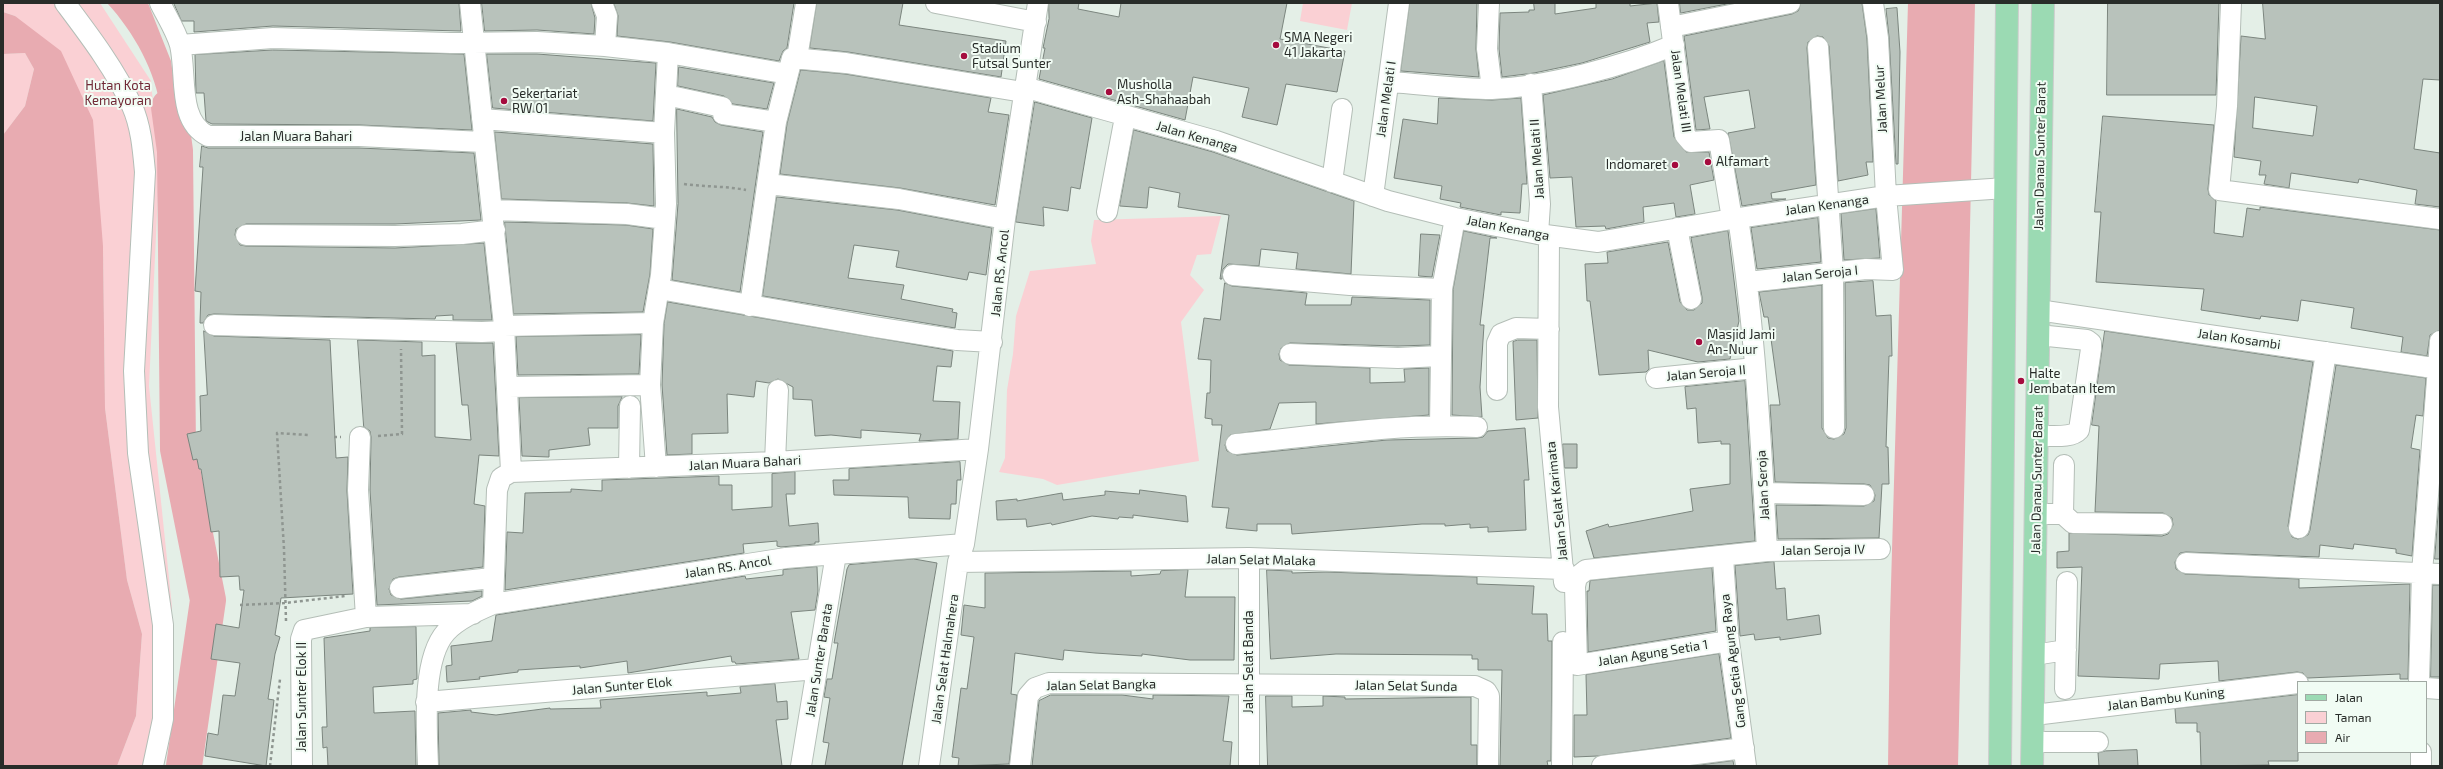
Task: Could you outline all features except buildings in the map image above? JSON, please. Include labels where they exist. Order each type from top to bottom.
[{"type":"main road","points":[[2000,766],[2006,188],[2005,27],[2007,3]]},
{"type":"main road","name":"Jalan Danau Sunter Barat","points":[[2032,766],[2037,514],[2038,310],[2043,3]]},
{"type":"street","points":[[65,3],[95,42],[132,106],[142,142],[145,172],[134,372],[138,453],[163,625],[163,719],[153,766]]},
{"type":"street","name":"Jalan Muara Bahari","points":[[160,3],[180,45],[191,120],[199,132],[208,136],[359,136],[483,142]]},
{"type":"street","points":[[428,766],[426,702],[431,668],[441,639],[447,631],[473,614],[493,604],[492,578],[497,490],[501,478],[510,472],[508,387],[504,329],[495,230],[483,142],[470,3]]},
{"type":"street","points":[[602,3],[607,16],[605,46]]},
{"type":"street","points":[[750,306],[768,188],[776,122],[793,66],[806,3]]},
{"type":"street","points":[[936,3],[1037,12]]},
{"type":"street","name":"Jalan Melati I","points":[[1373,196],[1399,3]]},
{"type":"street","points":[[1489,3],[1487,49],[1492,89]]},
{"type":"street","name":"Jalan Melati III","points":[[1668,3],[1685,135],[1692,142],[1719,140],[1735,218]]},
{"type":"street","points":[[1389,82],[1492,89],[1531,84],[1584,74],[1673,36],[1790,3]]},
{"type":"street","name":"Jalan Melur","points":[[1873,3],[1878,38],[1892,196],[1893,270]]},
{"type":"street","points":[[2231,3],[2227,106],[2219,190],[2440,219]]},
{"type":"street","name":"Jalan RS. Ancol","points":[[493,604],[786,558],[836,554],[961,553],[978,449],[992,342],[1005,219],[1037,12]]},
{"type":"street","points":[[180,45],[273,38],[474,43]]},
{"type":"street","name":"Jalan Kenanga","points":[[474,43],[537,42],[605,46],[793,66],[846,63],[1024,89],[1216,141],[1373,196],[1455,218],[1544,235],[1598,242],[1735,218],[1892,196],[2006,188]]},
{"type":"street","points":[[1818,47],[1833,272],[1834,428]]},
{"type":"street","points":[[656,467],[650,385],[653,323],[659,289],[665,219],[666,181],[664,175],[664,133],[668,53]]},
{"type":"street","name":"Jalan Melati II","points":[[1531,84],[1540,204],[1544,235]]},
{"type":"street","points":[[666,95],[722,107],[723,114],[776,122]]},
{"type":"street","points":[[1332,182],[1342,109]]},
{"type":"street","points":[[1107,212],[1125,116]]},
{"type":"street","points":[[482,119],[664,133]]},
{"type":"street","points":[[768,188],[899,199],[1005,219]]},
{"type":"street","points":[[492,210],[627,214],[665,219]]},
{"type":"street","points":[[1440,425],[1442,289],[1455,218]]},
{"type":"street","name":"Jalan Seroja","points":[[1735,218],[1748,282],[1765,493],[1766,551]]},
{"type":"street","points":[[1677,228],[1691,299]]},
{"type":"street","points":[[246,235],[395,236],[462,234],[495,230]]},
{"type":"street","name":"Jalan Selat Karimata","points":[[1544,235],[1549,329],[1548,412],[1564,569],[1562,766]]},
{"type":"street","name":"Jalan Seroja I","points":[[1748,282],[1866,269],[1893,270]]},
{"type":"street","points":[[1233,275],[1350,285],[1442,289]]},
{"type":"street","points":[[659,289],[750,306],[950,339],[992,342]]},
{"type":"street","name":"Jalan Kosambi","points":[[2038,310],[2438,369]]},
{"type":"street","points":[[214,325],[401,330],[504,329],[653,323]]},
{"type":"street","points":[[1497,390],[1497,343],[1501,334],[1516,328],[1549,329]]},
{"type":"street","points":[[2037,436],[2070,435],[2076,434],[2079,430],[2092,349],[2091,343],[2087,340],[2038,335]]},
{"type":"street","points":[[2419,681],[2431,574],[2440,341]]},
{"type":"street","points":[[2299,528],[2326,352]]},
{"type":"street","points":[[1290,354],[1398,358],[1440,356]]},
{"type":"street","name":"Jalan Seroja II","points":[[1656,378],[1755,368]]},
{"type":"street","points":[[508,387],[650,385]]},
{"type":"street","points":[[776,462],[778,390]]},
{"type":"street","points":[[629,468],[630,406]]},
{"type":"street","points":[[1236,444],[1377,429],[1440,425],[1477,427]]},
{"type":"street","points":[[360,437],[358,490],[366,617]]},
{"type":"street","name":"Jalan Muara Bahari","points":[[510,472],[776,462],[978,449]]},
{"type":"street","points":[[2063,514],[2064,466]]},
{"type":"street","points":[[1765,493],[1864,495]]},
{"type":"street","points":[[2037,514],[2063,514],[2073,523],[2162,524]]},
{"type":"street","name":"Jalan Seroja IV","points":[[1766,551],[1880,549]]},
{"type":"street","points":[[1723,557],[1766,551]]},
{"type":"street","name":"Jalan Selat Malaka","points":[[961,553],[1249,558],[1564,569]]},
{"type":"street","name":"Jalan Selat Halmahera","points":[[929,766],[961,553]]},
{"type":"street","name":"Jalan Sunter Barata","points":[[802,766],[836,554]]},
{"type":"street","name":"Jalan Agung Setia 1","points":[[1723,557],[1586,570],[1577,577],[1575,586],[1577,665],[1729,641]]},
{"type":"street","name":"Gang Setia Agung Raya","points":[[1723,557],[1729,641],[1745,757]]},
{"type":"street","name":"Jalan Selat Banda","points":[[1249,558],[1249,766]]},
{"type":"street","points":[[2186,563],[2431,574]]},
{"type":"street","points":[[400,588],[492,578]]},
{"type":"street","points":[[2064,689],[2067,582]]},
{"type":"street","name":"Jalan Sunter Elok II","points":[[302,766],[302,634],[308,629],[366,617],[473,614]]},
{"type":"street","points":[[2034,655],[2066,650]]},
{"type":"street","name":"Jalan Sunter Elok","points":[[426,702],[817,669]]},
{"type":"street","name":"Jalan Selat Bangka","points":[[1020,766],[1028,696],[1035,688],[1049,683],[1249,684]]},
{"type":"street","name":"Jalan Bambu Kuning","points":[[2034,715],[2297,683]]},
{"type":"street","name":"Jalan Selat Sunda","points":[[1249,684],[1475,686],[1486,691],[1489,696],[1488,766]]},
{"type":"street","points":[[2427,688],[2440,689]]},
{"type":"street","points":[[2033,742],[2098,742]]},
{"type":"street","points":[[2420,753],[2421,766]]},
{"type":"street","points":[[1602,766],[1745,757]]},
{"type":"path","points":[[666,181],[712,188],[768,188]]},
{"type":"path","points":[[334,436],[360,437],[402,434],[401,330]]},
{"type":"path","points":[[286,627],[284,549],[276,433],[308,435]]},
{"type":"path","points":[[240,605],[285,603],[365,594]]},
{"type":"path","points":[[270,766],[280,674]]},
{"type":"green space","name":"Hutan Kota Kemayoran","points":[[3,3],[100,3],[151,81],[159,171],[149,386],[172,607],[172,708],[160,766],[117,766],[136,716],[142,634],[127,580],[105,408],[103,246],[15,16],[3,12]]},
{"type":"green space","points":[[1303,3],[1352,3],[1347,30],[1300,21]]},
{"type":"green space","points":[[25,53],[34,69],[25,106],[3,135],[3,54]]},
{"type":"green space","points":[[1221,216],[1211,254],[1197,255],[1190,275],[1204,290],[1181,322],[1199,461],[1057,485],[1043,479],[999,472],[1005,458],[1007,390],[1013,354],[1016,316],[1030,271],[1096,264],[1091,241],[1094,220]]},
{"type":"water","points":[[107,3],[148,3],[171,61],[178,111],[192,157],[162,154],[162,116],[158,96],[149,67],[135,40],[117,14]]},
{"type":"water","points":[[1908,3],[1975,3],[1958,766],[1888,766],[1890,619]]},
{"type":"water","points":[[3,12],[15,16],[61,51],[93,120],[103,246],[105,408],[127,580],[142,634],[136,716],[117,766],[3,766],[3,135],[25,106],[34,69],[25,53],[3,54]]},
{"type":"waterway","points":[[169,107],[175,151],[178,449],[208,600],[184,766]]},
{"type":"place","name":"SMA Negeri 41 Jakarta","points":[[1276,45]]},
{"type":"place","name":"Stadium Futsal Sunter","points":[[964,56]]},
{"type":"place","name":"Musholla Ash-Shahaabah","points":[[1109,92]]},
{"type":"place","name":"Sekertariat RW 01","points":[[504,101]]},
{"type":"place","name":"Alfamart","points":[[1708,162]]},
{"type":"place","name":"Indomaret","points":[[1675,165]]},
{"type":"place","name":"Masjid Jami An-Nuur","points":[[1699,342]]},
{"type":"place","name":"Halte Jembatan Item","points":[[2021,381]]}]
